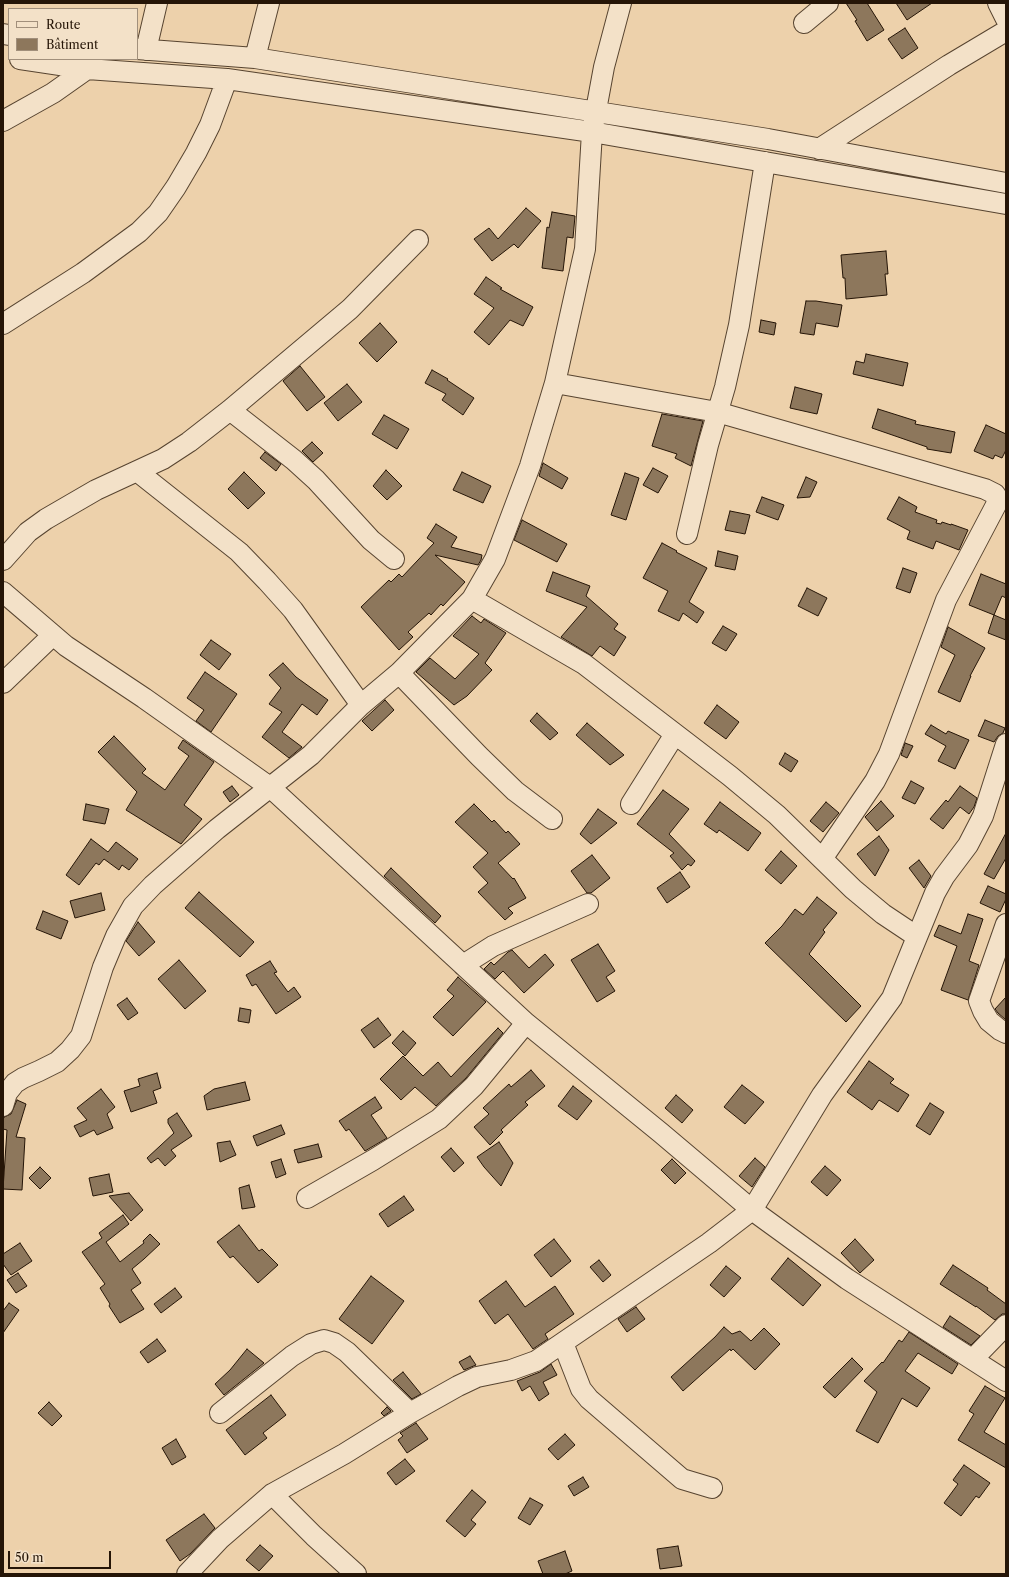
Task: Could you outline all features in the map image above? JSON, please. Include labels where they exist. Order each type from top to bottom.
[{"type":"street","points":[[157,3],[142,50],[254,58],[768,139],[1006,184]]},
{"type":"street","points":[[254,58],[269,3]]},
{"type":"street","points":[[3,1106],[7,1093],[15,1083],[57,1062],[70,1050],[81,1036],[103,967],[116,936],[133,906],[153,885],[217,829],[312,755],[361,705],[399,672],[472,599],[495,559],[530,466],[555,383],[585,249],[592,132],[604,67],[621,3]]},
{"type":"street","points":[[804,23],[828,3]]},
{"type":"street","points":[[998,3],[1006,19]]},
{"type":"street","points":[[819,149],[949,65],[1006,31]]},
{"type":"street","points":[[27,60],[87,69],[227,78],[592,132],[1006,204]]},
{"type":"street","points":[[3,121],[53,93],[87,69]]},
{"type":"street","points":[[3,324],[83,273],[139,232],[158,213],[176,188],[196,153],[210,125],[227,78]]},
{"type":"street","points":[[687,534],[708,444],[739,325],[765,162]]},
{"type":"street","points":[[3,560],[28,532],[46,519],[96,490],[138,472],[163,459],[189,442],[230,410],[350,309],[418,240]]},
{"type":"street","points":[[555,383],[717,412],[985,489],[992,492],[997,497],[996,505],[946,600],[889,754],[875,781],[822,859]]},
{"type":"street","points":[[230,410],[294,460],[316,480],[371,540],[394,559]]},
{"type":"street","points":[[138,472],[239,552],[267,581],[292,610],[361,705]]},
{"type":"street","points":[[3,592],[66,646],[144,698],[271,788],[526,1023],[661,1133],[752,1210],[846,1279],[1006,1381]]},
{"type":"street","points":[[472,599],[584,664],[730,776],[777,815],[853,889],[883,914],[916,936]]},
{"type":"street","points":[[3,683],[53,635]]},
{"type":"street","points":[[399,672],[479,756],[515,791],[552,819]]},
{"type":"street","points":[[631,804],[675,734]]},
{"type":"street","points":[[187,1574],[220,1539],[272,1494],[344,1454],[410,1413],[477,1377],[511,1370],[536,1361],[709,1243],[752,1210],[822,1095],[892,998],[935,892],[944,877],[968,845],[983,816],[1006,744]]},
{"type":"street","points":[[463,965],[493,946],[588,904]]},
{"type":"street","points":[[1006,924],[979,1001],[989,1021],[1006,1033]]},
{"type":"street","points":[[306,1198],[373,1160],[439,1119],[474,1086],[526,1023]]},
{"type":"street","points":[[973,1359],[1006,1325]]},
{"type":"street","points":[[220,1413],[292,1356],[311,1344],[324,1340],[334,1343],[347,1352],[410,1413]]},
{"type":"street","points":[[563,1343],[581,1389],[589,1399],[682,1479],[712,1488]]},
{"type":"street","points":[[272,1494],[314,1536],[356,1574]]},
{"type":"building","points":[[846,3],[867,3],[884,30],[867,41],[855,21],[857,20]]},
{"type":"building","points":[[896,3],[932,3],[907,20]]},
{"type":"building","points":[[905,28],[918,48],[902,59],[888,39]]},
{"type":"building","points":[[526,208],[541,221],[518,248],[514,244],[492,261],[474,239],[489,228],[498,239]]},
{"type":"building","points":[[552,212],[575,216],[573,238],[567,237],[563,271],[542,268],[547,227],[549,228]]},
{"type":"building","points":[[886,251],[888,274],[885,274],[887,295],[846,299],[845,278],[843,278],[841,255]]},
{"type":"building","points":[[486,277],[502,288],[500,289],[533,307],[523,326],[510,320],[489,345],[474,332],[494,308],[474,294]]},
{"type":"building","points":[[806,301],[842,305],[838,327],[816,323],[814,335],[800,333]]},
{"type":"building","points":[[761,320],[776,323],[774,335],[759,332]]},
{"type":"building","points":[[380,323],[397,342],[377,362],[359,343]]},
{"type":"building","points":[[866,354],[908,363],[903,386],[853,374],[856,361],[864,363]]},
{"type":"building","points":[[300,366],[325,397],[307,411],[283,381]]},
{"type":"building","points":[[432,370],[448,379],[447,380],[474,398],[463,415],[442,400],[446,394],[425,383]]},
{"type":"building","points":[[347,384],[362,402],[338,421],[324,403]]},
{"type":"building","points":[[795,387],[822,394],[817,414],[790,408]]},
{"type":"building","points":[[878,409],[916,421],[915,424],[955,432],[951,453],[927,449],[927,447],[872,428]]},
{"type":"building","points":[[662,414],[703,421],[691,466],[675,458],[677,454],[652,446]]},
{"type":"building","points":[[384,415],[409,429],[397,449],[372,434]]},
{"type":"building","points":[[986,425],[1006,434],[1006,450],[1002,458],[995,455],[993,459],[974,451]]},
{"type":"building","points":[[312,442],[323,453],[313,462],[302,451]]},
{"type":"building","points":[[265,452],[281,464],[276,471],[260,458]]},
{"type":"building","points":[[543,463],[568,478],[562,489],[539,476]]},
{"type":"building","points":[[653,468],[668,476],[658,493],[643,485]]},
{"type":"building","points":[[386,470],[402,486],[387,500],[373,486]]},
{"type":"building","points":[[244,472],[265,493],[248,509],[228,489]]},
{"type":"building","points":[[462,472],[491,486],[483,503],[453,490]]},
{"type":"building","points":[[625,473],[639,478],[626,520],[611,515]]},
{"type":"building","points":[[806,477],[817,482],[810,497],[797,498]]},
{"type":"building","points":[[762,497],[784,505],[778,520],[756,512]]},
{"type":"building","points":[[899,497],[917,507],[915,512],[937,520],[936,523],[941,524],[942,522],[968,530],[959,550],[936,541],[933,549],[907,539],[910,531],[887,519]]},
{"type":"building","points":[[730,511],[750,515],[745,534],[725,530]]},
{"type":"building","points":[[522,520],[567,544],[557,562],[514,540]]},
{"type":"building","points":[[436,524],[457,537],[451,547],[482,555],[481,560],[478,565],[435,555],[465,582],[443,606],[441,604],[431,615],[429,613],[408,632],[413,637],[399,650],[361,607],[389,580],[391,582],[399,574],[402,577],[434,543],[427,538]]},
{"type":"building","points":[[662,543],[707,568],[689,602],[704,612],[697,623],[683,613],[679,621],[658,611],[668,591],[643,578]]},
{"type":"building","points":[[718,551],[738,556],[735,570],[715,566]]},
{"type":"building","points":[[903,568],[917,573],[910,593],[896,588]]},
{"type":"building","points":[[553,572],[590,586],[586,596],[618,624],[614,629],[626,637],[614,656],[600,646],[592,656],[561,637],[587,607],[546,591]]},
{"type":"building","points":[[981,574],[1006,584],[1006,598],[1002,596],[994,615],[969,605]]},
{"type":"building","points":[[807,588],[827,598],[818,616],[798,606]]},
{"type":"building","points":[[994,615],[1006,620],[1006,640],[988,633]]},
{"type":"building","points":[[472,616],[481,623],[484,619],[506,633],[485,663],[492,670],[467,696],[454,705],[416,672],[430,658],[455,679],[479,654],[453,636]]},
{"type":"building","points":[[723,626],[737,634],[726,651],[712,643]]},
{"type":"building","points":[[948,627],[985,648],[970,676],[960,702],[938,692],[955,655],[941,647]]},
{"type":"building","points":[[211,640],[231,654],[219,670],[200,655]]},
{"type":"building","points":[[283,663],[296,677],[328,700],[317,715],[302,704],[282,732],[302,747],[289,758],[262,737],[282,712],[269,704],[281,688],[269,675]]},
{"type":"building","points":[[205,672],[237,694],[211,732],[196,721],[204,710],[187,698]]},
{"type":"building","points":[[385,700],[394,710],[372,731],[362,721]]},
{"type":"building","points":[[717,705],[739,722],[726,739],[704,723]]},
{"type":"building","points":[[537,713],[558,733],[550,740],[530,721]]},
{"type":"building","points":[[985,720],[1005,728],[1003,733],[998,736],[994,742],[978,736]]},
{"type":"building","points":[[587,723],[624,755],[610,765],[576,735]]},
{"type":"building","points":[[931,725],[946,734],[948,731],[969,740],[955,769],[938,761],[946,746],[925,734]]},
{"type":"building","points":[[114,736],[146,769],[142,773],[165,790],[189,756],[178,748],[183,740],[214,762],[184,805],[202,819],[181,844],[126,810],[137,792],[98,752]]},
{"type":"building","points":[[905,743],[913,746],[907,758],[901,755]]},
{"type":"building","points":[[785,753],[798,761],[791,772],[779,764]]},
{"type":"building","points":[[911,781],[924,788],[915,804],[902,798]]},
{"type":"building","points":[[232,786],[239,795],[230,802],[223,792]]},
{"type":"building","points":[[960,786],[977,798],[974,807],[969,814],[960,807],[943,829],[930,819],[946,800],[948,802]]},
{"type":"building","points":[[663,790],[689,809],[669,834],[695,861],[691,866],[688,864],[682,870],[670,856],[674,853],[637,824]]},
{"type":"building","points":[[881,801],[894,816],[877,831],[865,817]]},
{"type":"building","points":[[720,802],[761,833],[748,851],[719,830],[717,833],[704,824]]},
{"type":"building","points":[[826,802],[839,813],[823,832],[810,821]]},
{"type":"building","points":[[86,804],[109,809],[105,824],[83,820]]},
{"type":"building","points":[[474,804],[492,822],[494,820],[506,833],[508,831],[520,844],[498,863],[513,879],[514,878],[526,898],[508,908],[513,913],[505,920],[478,892],[488,883],[473,867],[488,853],[455,822]]},
{"type":"building","points":[[598,809],[617,823],[591,844],[580,834]]},
{"type":"building","points":[[1006,833],[1006,858],[994,879],[984,874]]},
{"type":"building","points":[[879,836],[889,850],[875,876],[857,854]]},
{"type":"building","points":[[91,839],[108,852],[116,842],[138,859],[129,870],[122,865],[119,870],[104,859],[99,865],[96,863],[79,885],[66,875]]},
{"type":"building","points":[[781,851],[797,866],[781,884],[765,870]]},
{"type":"building","points":[[592,855],[610,878],[591,893],[587,893],[571,871]]},
{"type":"building","points":[[919,860],[931,876],[924,888],[909,868]]},
{"type":"building","points":[[391,868],[441,916],[435,923],[384,876]]},
{"type":"building","points":[[680,872],[690,887],[667,903],[657,888]]},
{"type":"building","points":[[988,886],[1006,894],[1006,899],[1000,912],[980,903]]},
{"type":"building","points":[[199,892],[254,942],[240,957],[185,908]]},
{"type":"building","points":[[101,893],[105,910],[75,918],[70,901]]},
{"type":"building","points":[[817,897],[837,913],[823,930],[825,932],[809,954],[861,1006],[846,1022],[765,943],[782,926],[795,909],[803,915]]},
{"type":"building","points":[[43,911],[68,921],[61,939],[36,929]]},
{"type":"building","points":[[968,914],[983,919],[969,961],[979,965],[968,1000],[941,990],[957,946],[934,936],[939,925],[961,934]]},
{"type":"building","points":[[138,922],[155,942],[139,956],[126,941]]},
{"type":"building","points":[[598,944],[615,971],[606,977],[615,991],[597,1002],[571,960]]},
{"type":"building","points":[[512,950],[529,968],[545,954],[554,965],[524,993],[503,971],[495,979],[484,969],[491,962],[494,965]]},
{"type":"building","points":[[179,960],[206,991],[185,1009],[158,979]]},
{"type":"building","points":[[270,961],[277,972],[274,973],[288,992],[294,987],[301,997],[276,1014],[256,984],[252,986],[246,975]]},
{"type":"building","points":[[458,977],[486,1002],[453,1036],[433,1017],[454,996],[447,990]]},
{"type":"building","points":[[1006,997],[1006,1020],[995,1009]]},
{"type":"building","points":[[127,998],[138,1013],[128,1020],[117,1005]]},
{"type":"building","points":[[240,1008],[251,1010],[249,1023],[238,1021]]},
{"type":"building","points":[[378,1018],[391,1035],[374,1048],[361,1030]]},
{"type":"building","points":[[498,1028],[503,1033],[466,1078],[436,1106],[415,1087],[401,1100],[380,1079],[403,1056],[423,1076],[438,1062],[451,1077]]},
{"type":"building","points":[[403,1031],[416,1043],[405,1056],[392,1043]]},
{"type":"building","points":[[869,1061],[894,1079],[890,1083],[909,1095],[898,1112],[879,1100],[872,1110],[847,1092]]},
{"type":"building","points":[[531,1070],[545,1086],[525,1102],[528,1105],[501,1130],[503,1132],[490,1145],[474,1127],[489,1114],[483,1108],[509,1084],[511,1087]]},
{"type":"building","points":[[157,1073],[161,1088],[153,1091],[157,1103],[131,1112],[124,1091],[140,1086],[138,1079]]},
{"type":"building","points":[[245,1082],[250,1100],[207,1110],[204,1096],[214,1089]]},
{"type":"building","points":[[742,1085],[764,1102],[745,1124],[724,1107]]},
{"type":"building","points":[[573,1086],[592,1101],[577,1120],[558,1106]]},
{"type":"building","points":[[101,1089],[115,1107],[107,1114],[113,1128],[97,1135],[94,1130],[80,1137],[74,1126],[87,1120],[77,1108]]},
{"type":"building","points":[[676,1095],[693,1110],[682,1123],[665,1108]]},
{"type":"building","points":[[375,1097],[382,1108],[371,1115],[387,1138],[365,1151],[349,1129],[346,1131],[339,1121]]},
{"type":"building","points":[[17,1100],[26,1104],[16,1137],[25,1138],[22,1190],[3,1189],[7,1130],[3,1129],[3,1120],[4,1117],[11,1114]]},
{"type":"building","points":[[930,1103],[944,1112],[930,1135],[916,1126]]},
{"type":"building","points":[[177,1113],[192,1136],[171,1150],[176,1156],[165,1166],[158,1158],[151,1163],[147,1158],[174,1133],[168,1123],[168,1119]]},
{"type":"building","points":[[281,1125],[285,1134],[257,1146],[253,1136]]},
{"type":"building","points":[[230,1141],[236,1155],[220,1162],[217,1143]]},
{"type":"building","points":[[499,1142],[513,1163],[501,1186],[477,1157]]},
{"type":"building","points":[[318,1144],[322,1157],[298,1163],[294,1150]]},
{"type":"building","points":[[451,1148],[464,1163],[454,1172],[441,1157]]},
{"type":"building","points":[[755,1158],[765,1167],[752,1187],[739,1176]]},
{"type":"building","points":[[281,1159],[286,1174],[276,1178],[271,1162]]},
{"type":"building","points":[[672,1159],[686,1173],[675,1184],[661,1170]]},
{"type":"building","points":[[825,1166],[841,1180],[827,1196],[811,1182]]},
{"type":"building","points":[[40,1167],[51,1178],[40,1189],[29,1178]]},
{"type":"building","points":[[109,1174],[113,1192],[93,1196],[89,1178]]},
{"type":"building","points":[[249,1185],[255,1207],[242,1209],[239,1188]]},
{"type":"building","points":[[129,1193],[143,1210],[131,1221],[109,1196]]},
{"type":"building","points":[[404,1196],[414,1210],[388,1227],[379,1214]]},
{"type":"building","points":[[123,1215],[129,1224],[106,1242],[120,1262],[144,1243],[143,1241],[150,1234],[160,1244],[132,1269],[141,1283],[131,1290],[144,1309],[120,1323],[100,1288],[105,1284],[82,1252],[102,1238],[99,1233]]},
{"type":"building","points":[[239,1225],[259,1251],[262,1249],[278,1265],[258,1283],[233,1256],[230,1258],[217,1242]]},
{"type":"building","points":[[554,1239],[571,1261],[551,1277],[534,1255]]},
{"type":"building","points":[[855,1239],[874,1260],[860,1273],[841,1253]]},
{"type":"building","points":[[20,1243],[32,1261],[11,1275],[3,1264],[3,1254]]},
{"type":"building","points":[[788,1258],[821,1285],[803,1306],[771,1279]]},
{"type":"building","points":[[599,1260],[611,1275],[603,1282],[590,1267]]},
{"type":"building","points":[[953,1265],[988,1288],[987,1290],[1006,1304],[1006,1314],[1002,1314],[995,1320],[976,1306],[940,1284]]},
{"type":"building","points":[[726,1266],[741,1278],[724,1297],[710,1285]]},
{"type":"building","points":[[18,1273],[27,1286],[16,1293],[7,1280]]},
{"type":"building","points":[[371,1276],[404,1301],[372,1344],[339,1319]]},
{"type":"building","points":[[506,1281],[525,1307],[555,1286],[574,1314],[545,1334],[548,1339],[533,1349],[508,1314],[495,1324],[479,1301]]},
{"type":"building","points":[[175,1288],[182,1297],[161,1313],[154,1304]]},
{"type":"building","points":[[9,1303],[19,1310],[3,1333],[3,1311]]},
{"type":"building","points":[[636,1307],[645,1319],[627,1332],[618,1319]]},
{"type":"building","points":[[950,1316],[980,1336],[971,1345],[943,1327]]},
{"type":"building","points":[[724,1327],[732,1334],[740,1331],[751,1341],[764,1328],[780,1344],[755,1370],[733,1349],[731,1351],[730,1349],[683,1391],[671,1377]]},
{"type":"building","points":[[909,1332],[958,1364],[952,1374],[918,1353],[905,1371],[930,1388],[917,1407],[902,1398],[878,1443],[856,1431],[877,1392],[864,1381],[882,1362],[883,1363],[899,1340],[902,1342]]},
{"type":"building","points":[[157,1339],[166,1351],[148,1363],[140,1352]]},
{"type":"building","points":[[247,1349],[264,1363],[224,1395],[215,1384],[230,1370]]},
{"type":"building","points":[[470,1356],[476,1365],[464,1370],[459,1362]]},
{"type":"building","points":[[852,1358],[863,1369],[835,1398],[823,1387]]},
{"type":"building","points":[[551,1364],[557,1375],[543,1382],[549,1394],[539,1401],[530,1386],[522,1391],[517,1381],[540,1372]]},
{"type":"building","points":[[403,1372],[421,1394],[412,1399],[393,1380]]},
{"type":"building","points":[[985,1386],[1005,1398],[984,1432],[1006,1445],[1006,1468],[958,1440],[974,1414],[969,1411]]},
{"type":"building","points":[[271,1395],[286,1415],[263,1433],[267,1438],[245,1455],[226,1430]]},
{"type":"building","points":[[49,1402],[62,1416],[52,1426],[38,1413]]},
{"type":"building","points":[[387,1407],[391,1411],[384,1416],[381,1413]]},
{"type":"building","points":[[416,1423],[428,1439],[407,1453],[398,1440],[403,1436],[400,1433]]},
{"type":"building","points":[[565,1434],[575,1445],[558,1460],[548,1449]]},
{"type":"building","points":[[176,1439],[186,1457],[172,1465],[162,1448]]},
{"type":"building","points":[[405,1459],[415,1471],[396,1485],[387,1473]]},
{"type":"building","points":[[964,1465],[990,1483],[979,1498],[976,1496],[961,1516],[944,1503],[958,1484],[953,1480]]},
{"type":"building","points":[[583,1477],[589,1487],[574,1496],[568,1486]]},
{"type":"building","points":[[472,1490],[486,1502],[471,1520],[476,1524],[465,1537],[446,1521]]},
{"type":"building","points":[[530,1498],[543,1505],[530,1525],[518,1518]]},
{"type":"building","points":[[204,1514],[215,1528],[190,1554],[180,1561],[166,1540]]},
{"type":"building","points":[[260,1545],[273,1556],[259,1571],[246,1560]]},
{"type":"building","points":[[678,1546],[682,1566],[660,1569],[657,1549]]},
{"type":"building","points":[[565,1551],[572,1571],[565,1574],[543,1574],[538,1561]]}]
